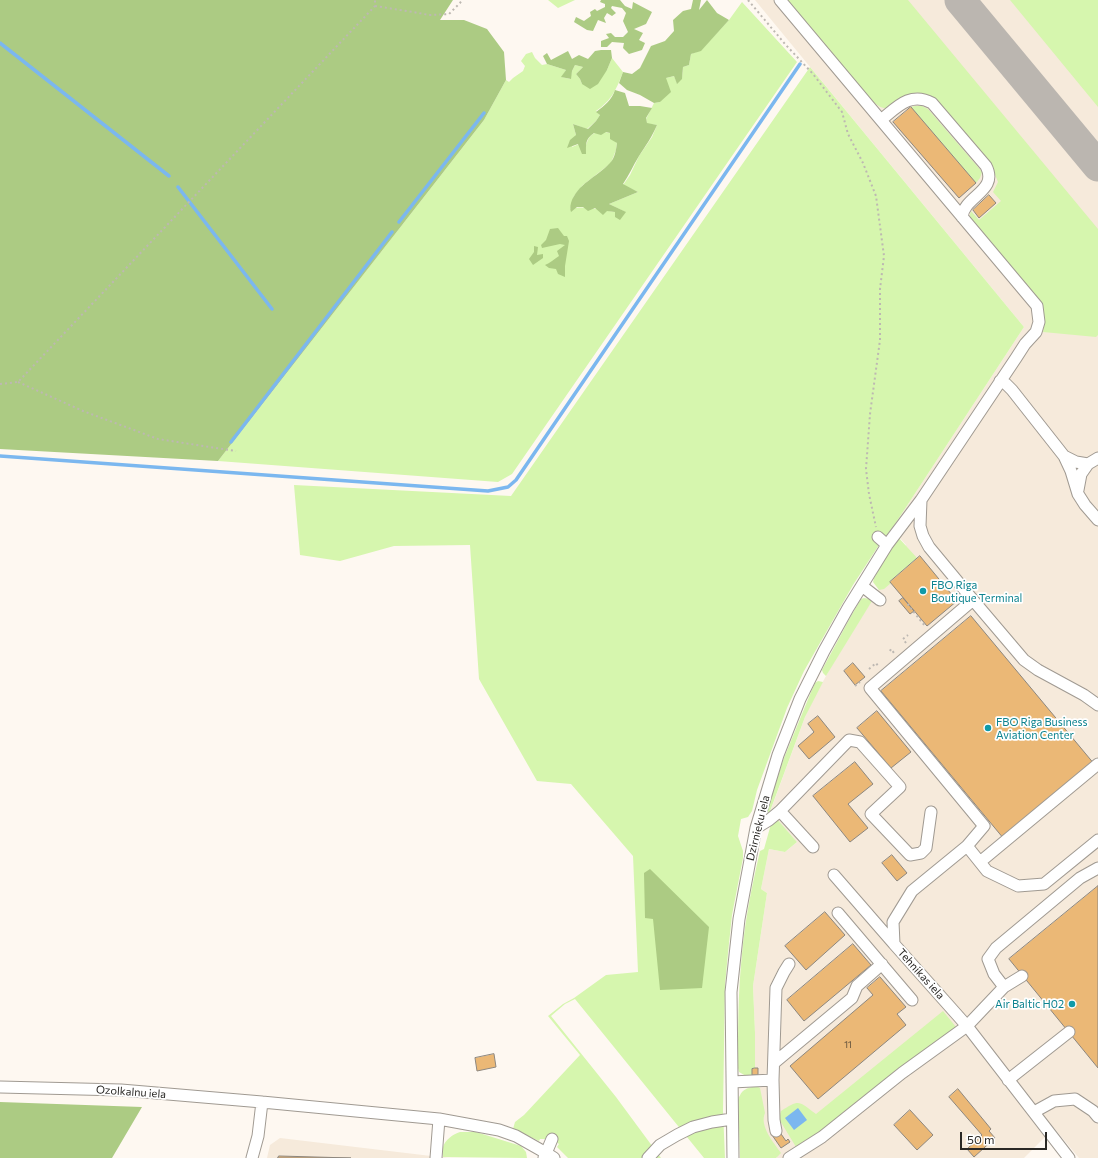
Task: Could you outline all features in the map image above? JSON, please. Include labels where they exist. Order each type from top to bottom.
[{"type":"street","name":"Dzirnieku iela","points":[[733,1158],[731,992],[739,919],[756,828],[778,755],[800,699],[824,651],[862,586],[887,545],[921,500],[1025,344],[1036,332],[1039,322],[1037,306],[780,0]]},
{"type":"street","points":[[881,120],[905,101],[918,99],[926,100],[932,103],[986,166],[989,171],[989,182],[967,206],[963,212],[962,218]]},
{"type":"street","points":[[1000,381],[1012,390],[1064,456],[1071,471],[1078,494],[1098,520]]},
{"type":"street","points":[[1064,456],[1076,462],[1093,461]]},
{"type":"street","points":[[1078,494],[1081,474],[1093,461]]},
{"type":"street","points":[[921,500],[920,526],[923,536],[929,547],[972,600],[1024,660],[1038,670],[1084,695],[1098,705]]},
{"type":"street","points":[[878,537],[887,545]]},
{"type":"street","points":[[862,586],[880,600]]},
{"type":"street","name":"Tehnikas iela","points":[[972,600],[870,688],[984,826],[967,846],[912,891],[893,922],[894,944],[967,1026],[1069,1158]]},
{"type":"street","points":[[756,828],[780,811],[849,740],[860,742],[900,787],[871,814],[910,855],[921,853],[926,848],[931,812]]},
{"type":"street","points":[[980,862],[1098,764]]},
{"type":"street","points":[[780,811],[813,847]]},
{"type":"street","points":[[967,846],[987,871],[1018,886],[1044,884],[1098,840]]},
{"type":"street","points":[[1004,987],[994,974],[988,958],[996,948],[1080,878],[1098,868]]},
{"type":"street","points":[[834,874],[894,944]]},
{"type":"street","points":[[838,913],[912,1000]]},
{"type":"street","points":[[776,1130],[774,1120],[773,1080],[776,988],[789,964]]},
{"type":"street","points":[[774,1063],[852,998],[857,986],[882,964]]},
{"type":"street","points":[[789,1158],[822,1137],[902,1073],[967,1026],[1004,987],[1022,976]]},
{"type":"street","points":[[1008,1080],[1069,1032]]},
{"type":"street","points":[[732,1082],[773,1080]]},
{"type":"street","name":"Ozolkalnu iela","points":[[0,1087],[121,1090],[439,1119],[499,1130],[516,1136],[548,1156]]},
{"type":"street","points":[[1034,1112],[1054,1101],[1075,1099],[1096,1112]]},
{"type":"street","points":[[252,1158],[258,1136],[262,1102]]},
{"type":"street","points":[[436,1158],[439,1119]]},
{"type":"street","points":[[648,1158],[660,1145],[694,1127],[732,1119]]},
{"type":"street","points":[[548,1156],[552,1140]]},
{"type":"path","points":[[18,382],[375,6],[375,0]]},
{"type":"path","points":[[375,6],[429,15],[449,14],[462,0]]},
{"type":"path","points":[[748,0],[785,44],[813,74],[842,112],[848,134],[863,163],[876,196],[884,256],[880,289],[880,340],[870,414],[866,469],[869,494],[878,537]]},
{"type":"path","points":[[0,384],[18,382],[83,411],[158,439],[236,451]]},
{"type":"path","points":[[909,604],[908,605],[926,627],[921,631]]},
{"type":"path","points":[[906,643],[903,639],[908,635]]},
{"type":"path","points":[[889,658],[894,653],[891,649],[890,651]]},
{"type":"path","points":[[869,669],[876,663],[878,666],[874,670]]},
{"type":"path","points":[[855,686],[861,681]]},
{"type":"shaded area","points":[[755,0],[1098,0],[1098,1158],[1079,1158],[1054,1128],[1024,1158],[777,1158],[761,1142],[754,1123],[752,1069],[755,1068],[755,1033],[753,986],[767,893],[761,889],[769,849],[785,852],[797,842],[770,812],[805,717],[814,698],[832,665],[906,545],[900,538],[904,533],[895,524],[1024,327]]},
{"type":"shaded area","points":[[280,1138],[448,1158],[267,1158],[270,1145]]},
{"type":"green space","points":[[0,0],[453,0],[440,20],[464,20],[487,29],[504,52],[506,80],[484,120],[218,461],[0,449]]},
{"type":"green space","points":[[548,0],[575,0],[558,8]]},
{"type":"green space","points":[[601,0],[620,0],[625,6],[632,9],[633,2],[652,12],[646,24],[634,29],[643,33],[639,40],[645,43],[642,50],[629,54],[623,48],[624,43],[612,42],[607,47],[601,47],[601,41],[609,38],[606,34],[611,33],[615,37],[623,37],[628,32],[623,21],[626,13],[622,8],[612,6],[611,8],[616,13],[612,16],[607,13],[604,18],[606,23],[598,20],[593,31],[587,30],[574,22],[576,17],[584,21],[591,16],[590,12],[595,9],[597,11],[605,7],[605,4],[600,2]]},
{"type":"green space","points":[[693,0],[701,0],[699,10],[707,0],[717,13],[729,20],[701,51],[691,54],[689,65],[683,67],[682,79],[677,84],[674,76],[666,78],[671,92],[660,102],[654,103],[627,90],[619,83],[623,72],[632,74],[640,68],[651,46],[665,41],[674,31],[673,20],[683,11],[691,9]]},
{"type":"green space","points":[[787,0],[908,0],[1098,229],[1098,335],[1096,337],[1043,332],[1043,313],[969,218],[971,211],[979,220],[1001,201],[993,192],[998,182],[994,172],[932,99],[922,94],[913,93],[887,108],[881,107],[873,102]]},
{"type":"green space","points":[[1010,0],[1098,0],[1098,107]]},
{"type":"green space","points":[[742,2],[797,62],[512,474],[498,482],[218,461],[484,120],[506,80],[509,82],[523,71],[525,66],[521,61],[526,54],[532,52],[535,58],[542,65],[547,64],[566,70],[562,77],[570,79],[575,65],[583,67],[576,74],[582,84],[607,70],[612,58],[623,72],[610,99],[596,111],[600,115],[596,121],[587,129],[573,124],[576,135],[572,147],[579,144],[586,145],[590,137],[598,132],[610,133],[617,143],[611,163],[583,185],[574,196],[570,209],[591,208],[625,212],[609,204],[638,192],[623,185],[630,175],[639,156],[652,137],[657,125],[647,124],[646,119],[654,103],[660,102],[666,78],[674,76],[677,83],[682,78],[683,67],[689,65],[691,54],[701,50],[729,20]]},
{"type":"green space","points":[[611,50],[612,58],[607,70],[598,84],[590,89],[582,84],[576,74],[583,67],[575,65],[572,71],[571,79],[561,77],[566,70],[547,64],[543,56],[547,53],[551,60],[568,51],[572,59],[579,55],[588,59],[595,51]]},
{"type":"green space","points":[[810,67],[1024,327],[895,524],[886,536],[879,534],[879,545],[853,585],[804,671],[787,708],[757,790],[752,811],[748,817],[741,819],[738,836],[743,851],[743,858],[732,915],[725,985],[723,1111],[725,1158],[704,1158],[575,999],[565,1004],[551,1016],[616,1097],[661,1158],[568,1158],[557,1147],[559,1144],[547,1136],[545,1139],[540,1139],[539,1141],[513,1129],[515,1122],[524,1115],[580,1055],[548,1016],[606,975],[638,972],[633,856],[571,784],[537,781],[479,679],[470,545],[394,546],[340,561],[300,555],[294,485],[511,496]]},
{"type":"green space","points":[[615,90],[625,93],[629,106],[652,108],[646,118],[647,123],[657,125],[623,184],[638,192],[609,204],[626,212],[620,220],[615,217],[615,212],[607,211],[603,215],[595,208],[588,211],[583,207],[577,207],[571,212],[570,209],[574,196],[578,191],[605,168],[613,159],[617,143],[610,139],[610,133],[606,132],[601,135],[594,133],[591,135],[587,142],[586,154],[582,154],[578,144],[567,148],[570,140],[576,135],[573,124],[588,129],[600,115],[596,112],[610,100]]},
{"type":"green space","points":[[922,106],[928,109],[982,172],[976,183],[911,107]]},
{"type":"green space","points":[[558,228],[564,236],[567,236],[569,241],[565,266],[565,277],[558,274],[556,269],[549,268],[545,265],[559,256],[557,251],[565,245],[560,244],[542,248],[541,245],[546,240],[550,229]]},
{"type":"green space","points":[[534,246],[538,247],[537,255],[543,254],[543,258],[533,265],[529,259],[534,252]]},
{"type":"green space","points":[[898,537],[917,558],[890,581],[891,583],[884,589],[879,590],[873,582],[874,578]]},
{"type":"green space","points":[[864,598],[872,601],[826,676],[822,670],[851,616],[861,599]]},
{"type":"green space","points":[[818,681],[823,682],[805,717],[769,814],[767,809],[784,758],[811,692],[815,683]]},
{"type":"green space","points":[[776,818],[797,842],[785,852],[769,849],[761,889],[767,893],[753,986],[755,1068],[752,1069],[752,1075],[746,1076],[739,1072],[738,1068],[739,997],[743,941],[749,902],[760,851],[764,849],[771,824]]},
{"type":"green space","points":[[650,869],[709,927],[702,988],[660,990],[653,919],[645,918],[644,873]]},
{"type":"green space","points":[[943,1011],[956,1027],[892,1075],[812,1139],[796,1147],[779,1119],[781,1111],[796,1103],[799,1103],[806,1106],[816,1114]]},
{"type":"green space","points":[[756,1086],[760,1088],[765,1113],[764,1123],[766,1129],[781,1153],[776,1158],[740,1158],[738,1100],[744,1090]]},
{"type":"green space","points":[[0,1102],[142,1107],[112,1158],[0,1158]]},
{"type":"green space","points":[[460,1132],[476,1132],[521,1146],[526,1152],[527,1158],[443,1157],[444,1144],[452,1136]]},
{"type":"water","points":[[798,1108],[807,1120],[794,1130],[785,1118]]},
{"type":"building","points":[[911,107],[976,183],[959,198],[893,122]]},
{"type":"building","points":[[989,195],[996,203],[979,218],[973,210]]},
{"type":"building","name":"FBO Riga Boutique Terminal","points":[[920,556],[957,601],[927,626],[890,582]]},
{"type":"building","points":[[903,598],[914,611],[910,614],[899,601]]},
{"type":"building","name":"FBO Riga Business Aviation Center","points":[[971,616],[1095,765],[1004,839],[881,691]]},
{"type":"building","points":[[853,663],[865,677],[855,685],[844,671]]},
{"type":"building","points":[[877,711],[911,752],[891,768],[857,728]]},
{"type":"building","points":[[818,716],[835,737],[809,759],[798,746],[814,732],[808,724]]},
{"type":"building","points":[[855,762],[873,784],[848,804],[868,828],[850,842],[813,796]]},
{"type":"building","points":[[892,855],[907,873],[897,881],[882,863]]},
{"type":"building","name":"Air Baltic H02","points":[[1098,886],[1098,1068],[1009,959]]},
{"type":"building","points":[[825,912],[845,935],[806,970],[785,946]]},
{"type":"building","points":[[853,944],[871,965],[804,1021],[787,1000]]},
{"type":"building","points":[[880,977],[906,1007],[897,1014],[906,1025],[818,1099],[790,1066],[873,995],[867,988]]},
{"type":"building","points":[[494,1054],[496,1067],[477,1071],[475,1058]]},
{"type":"building","points":[[758,1068],[758,1075],[752,1075],[752,1069]]},
{"type":"building","points":[[958,1089],[991,1129],[989,1131],[995,1138],[974,1157],[967,1149],[982,1135],[949,1097]]},
{"type":"building","points":[[910,1110],[933,1135],[917,1150],[894,1125]]},
{"type":"building","points":[[779,1131],[786,1141],[788,1139],[790,1142],[781,1148],[772,1135]]},
{"type":"building","points":[[279,1156],[351,1158],[278,1158]]},
{"type":"waterway","points":[[0,43],[169,176]]},
{"type":"waterway","points":[[0,456],[488,491],[508,487],[516,480],[800,64]]},
{"type":"waterway","points":[[399,222],[484,113]]},
{"type":"waterway","points":[[178,187],[272,309]]},
{"type":"waterway","points":[[231,442],[392,232]]},
{"type":"taxiway","points":[[960,0],[1098,166]]},
{"type":"place","name":"FBO Riga Boutique Terminal","points":[[923,591]]},
{"type":"place","name":"FBO Riga Business Aviation Center","points":[[988,728]]},
{"type":"place","name":"Air Baltic H02","points":[[1072,1004]]}]
